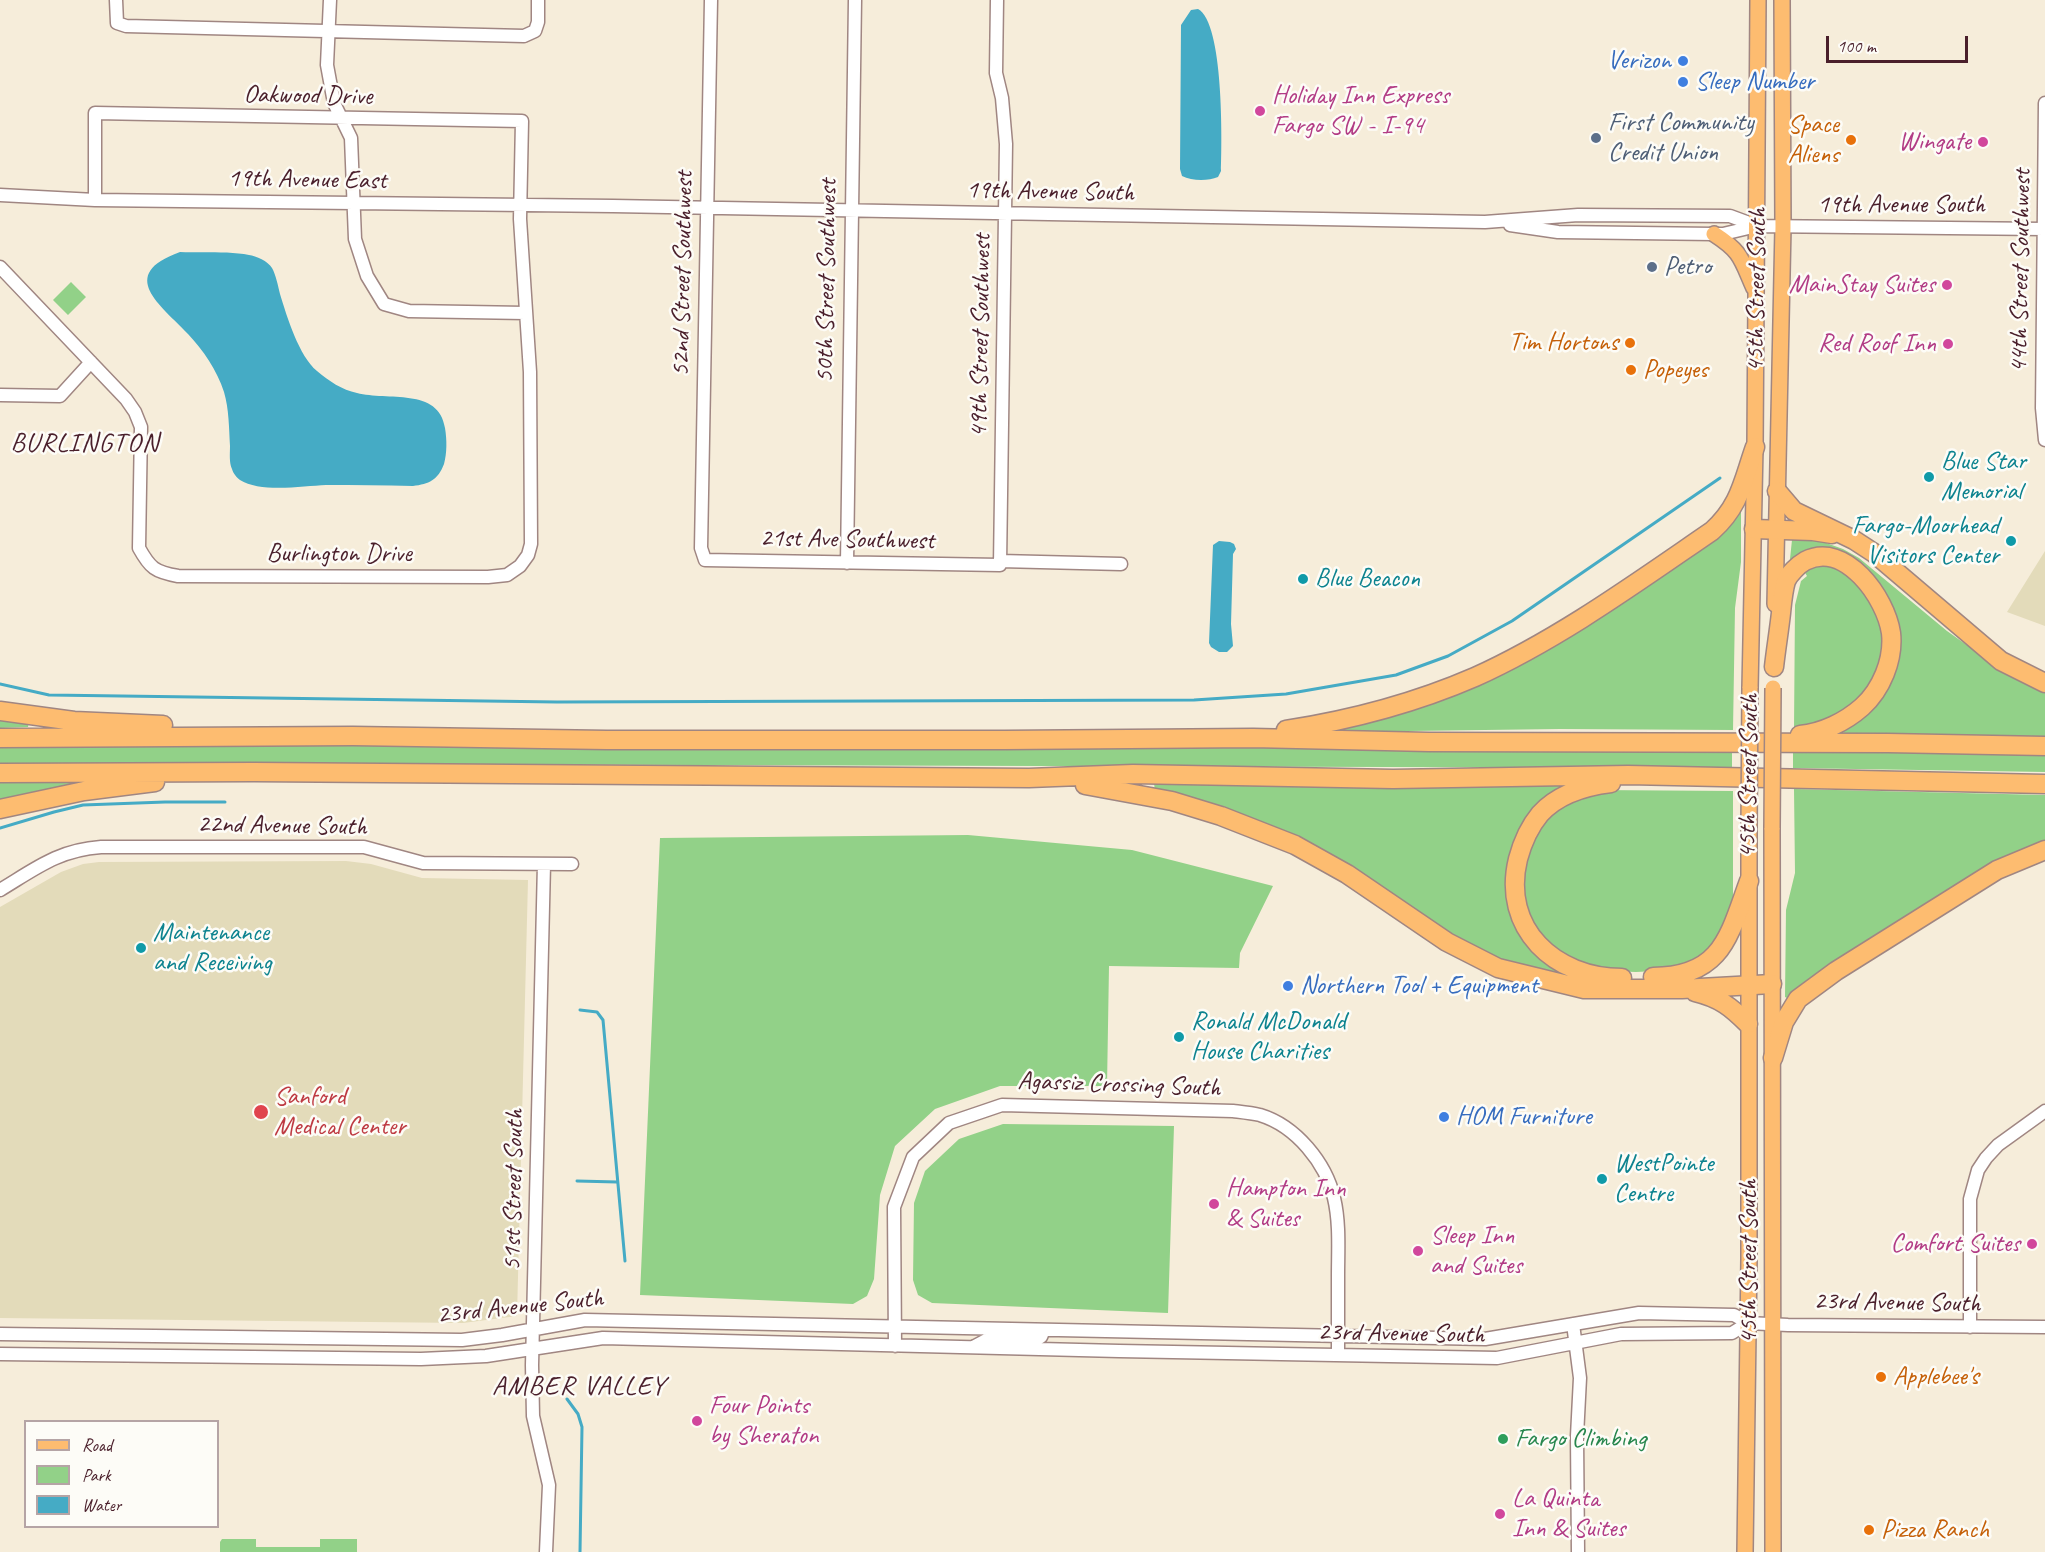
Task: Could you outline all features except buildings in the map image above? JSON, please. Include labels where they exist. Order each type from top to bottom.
[{"type":"highway","points":[[1238,738],[1315,725],[1402,705],[1475,677],[1551,637],[1712,531],[1725,519],[1735,506],[1755,447]]},
{"type":"highway","points":[[1777,491],[1794,511],[1874,553],[2001,661],[2045,683]]},
{"type":"highway","points":[[1754,529],[1813,531],[1846,537]]},
{"type":"highway","points":[[1714,743],[1815,734],[1852,716],[1868,701],[1883,677],[1891,635],[1878,597],[1861,575],[1841,562],[1822,556],[1802,563],[1795,569],[1785,587],[1774,667]]},
{"type":"highway","points":[[0,711],[74,722],[353,736]]},
{"type":"highway","points":[[0,738],[353,736],[608,740],[1238,738],[1429,742],[1888,742],[2045,746]]},
{"type":"highway","points":[[0,772],[1029,778],[1133,774],[1393,778],[1658,775],[2045,784]]},
{"type":"highway","points":[[0,809],[92,789],[254,772]]},
{"type":"highway","points":[[1658,775],[1601,784],[1575,791],[1540,814],[1521,848],[1515,874],[1515,895],[1520,915],[1532,937],[1550,955],[1567,967],[1592,976],[1668,977],[1682,974],[1698,969],[1722,949],[1731,933],[1749,881]]},
{"type":"highway","points":[[1029,778],[1101,786],[1172,801],[1221,816],[1295,845],[1364,885],[1447,942],[1498,968],[1584,989],[1772,984]]},
{"type":"highway","points":[[1773,1058],[1784,1022],[1798,999],[1836,971],[1997,870],[2045,850]]},
{"type":"highway","points":[[1682,988],[1710,995],[1724,1002],[1748,1024]]},
{"type":"main road","name":"45th Street South","points":[[1745,1552],[1750,688],[1755,447],[1758,0]]},
{"type":"main road","name":"45th Street South","points":[[1773,1552],[1772,828],[1783,227],[1782,0]]},
{"type":"main road","points":[[1714,234],[1741,255],[1756,294]]},
{"type":"street","points":[[116,0],[117,23],[126,26],[524,36],[535,31],[538,0]]},
{"type":"street","points":[[330,0],[327,65],[334,103],[351,138],[355,239],[367,276],[384,304],[409,311],[525,313]]},
{"type":"street","name":"52nd Street Southwest","points":[[701,548],[711,0]]},
{"type":"street","name":"50th Street Southwest","points":[[847,563],[855,0]]},
{"type":"street","name":"49th Street Southwest","points":[[997,0],[996,73],[1002,98],[1006,144],[1000,563]]},
{"type":"street","name":"44th Street Southwest","points":[[2045,103],[2042,408],[2045,440]]},
{"type":"street","name":"Oakwood Drive","points":[[95,200],[95,113],[522,121],[520,206]]},
{"type":"street","name":"19th Avenue East","points":[[0,195],[95,200],[613,206]]},
{"type":"street","name":"Burlington Drive","points":[[0,267],[126,399],[135,412],[141,427],[139,548],[147,562],[159,573],[178,576],[488,577],[507,575],[520,567],[528,555],[531,544],[530,383],[520,206]]},
{"type":"street","name":"19th Avenue South","points":[[613,206],[1485,222],[1578,215],[1730,216],[1757,226]]},
{"type":"street","name":"19th Avenue South","points":[[1485,222],[1558,232],[1714,234],[1757,226],[2044,229]]},
{"type":"street","points":[[0,395],[60,396],[91,362]]},
{"type":"street","name":"21st Ave Southwest","points":[[701,548],[705,560],[1121,564]]},
{"type":"street","name":"22nd Avenue South","points":[[0,890],[62,853],[101,847],[364,847],[423,863],[572,864]]},
{"type":"street","name":"51st Street South","points":[[544,864],[532,1348],[533,1416],[549,1485],[546,1552]]},
{"type":"street","name":"Agassiz Crossing South","points":[[895,1346],[894,1207],[913,1157],[949,1124],[1002,1105],[1233,1111],[1261,1116],[1282,1126],[1314,1155],[1334,1198],[1339,1244],[1338,1355]]},
{"type":"street","points":[[1970,1327],[1970,1199],[1978,1170],[1998,1144],[2045,1111]]},
{"type":"street","name":"23rd Avenue South","points":[[0,1334],[462,1340],[585,1320],[729,1321],[894,1327],[1485,1339],[1639,1313],[1734,1315],[1748,1323]]},
{"type":"street","name":"23rd Avenue South","points":[[0,1354],[421,1359],[486,1356],[603,1338],[1497,1358],[1621,1334],[1732,1332],[1748,1323],[2045,1327]]},
{"type":"street","points":[[1573,1324],[1580,1378],[1577,1436],[1578,1552]]},
{"type":"street","name":"23rd Avenue South","points":[[972,1348],[988,1339],[1038,1338],[1044,1330]]},
{"type":"street","name":"23rd Avenue South","points":[[1048,1349],[1049,1339],[1055,1336],[1097,1336],[1106,1331]]},
{"type":"shaded area","points":[[2045,551],[2045,626],[2007,612]]},
{"type":"shaded area","name":"Sanford Medical Center","points":[[346,861],[371,864],[422,878],[528,880],[517,1316],[463,1323],[0,1318],[0,907],[61,872],[83,864],[99,862]]},
{"type":"green space","points":[[71,282],[86,297],[68,315],[53,300]]},
{"type":"green space","points":[[1741,504],[1741,562],[1735,608],[1733,730],[1560,729],[1333,732],[1332,726],[1451,693]]},
{"type":"green space","points":[[1815,539],[1843,549],[1859,558],[1947,631],[1978,653],[2045,690],[2045,738],[1844,735],[1843,729],[1896,654],[1858,564],[1795,563],[1790,559],[1792,540]]},
{"type":"green space","points":[[1821,564],[1845,569],[1876,604],[1885,644],[1871,690],[1836,719],[1794,729],[1795,605],[1801,581],[1807,576],[1804,571]]},
{"type":"green space","points":[[0,716],[29,721],[28,727],[0,728]]},
{"type":"green space","points":[[0,745],[1732,749],[1732,768],[0,763]]},
{"type":"green space","points":[[1793,749],[2045,754],[2045,772],[1793,768]]},
{"type":"green space","points":[[71,780],[72,786],[0,804],[0,781]]},
{"type":"green space","points":[[1154,783],[1560,785],[1561,791],[1547,799],[1510,895],[1573,975],[1571,981],[1515,968],[1456,940],[1401,903],[1155,791]]},
{"type":"green space","points":[[1794,789],[2045,795],[2045,843],[1789,999],[1785,997],[1786,910],[1795,873]]},
{"type":"green space","points":[[1595,790],[1733,791],[1733,897],[1731,915],[1719,946],[1676,970],[1636,972],[1587,968],[1549,947],[1530,919],[1520,889],[1529,842],[1553,809]]},
{"type":"green space","points":[[968,835],[1132,850],[1273,886],[1240,953],[1239,968],[1109,966],[1107,1086],[1000,1086],[935,1109],[895,1146],[880,1195],[874,1279],[867,1296],[853,1304],[640,1295],[660,838]]},
{"type":"green space","points":[[1003,1124],[1174,1126],[1168,1313],[932,1303],[918,1295],[913,1280],[914,1203],[925,1171],[959,1139]]},
{"type":"green space","points":[[222,1539],[256,1539],[256,1547],[320,1547],[320,1539],[357,1539],[357,1552],[220,1552]]},
{"type":"water","points":[[1198,9],[1206,19],[1213,36],[1220,84],[1221,171],[1218,177],[1205,180],[1182,176],[1180,169],[1181,25],[1191,10]]},
{"type":"water","points":[[180,252],[241,254],[255,256],[268,263],[275,274],[294,336],[317,371],[346,390],[422,401],[433,406],[441,415],[445,428],[446,455],[439,474],[424,484],[413,486],[326,485],[270,488],[248,484],[239,479],[230,464],[227,405],[218,376],[199,347],[157,301],[150,291],[147,280],[150,270],[161,261]]},
{"type":"water","points":[[1219,541],[1230,542],[1236,549],[1233,554],[1231,624],[1233,646],[1227,652],[1219,652],[1209,643],[1213,545]]},
{"type":"waterway","points":[[0,684],[49,695],[557,702],[1194,700],[1286,694],[1396,675],[1448,656],[1512,621],[1720,478]]},
{"type":"waterway","points":[[0,828],[83,805],[225,802]]},
{"type":"waterway","points":[[580,1010],[597,1012],[603,1020],[625,1261]]},
{"type":"waterway","points":[[577,1181],[617,1182]]},
{"type":"waterway","points":[[567,1399],[578,1414],[582,1427],[580,1552]]},
{"type":"place","name":"Verizon","points":[[1683,61]]},
{"type":"place","name":"Sleep Number","points":[[1683,82]]},
{"type":"place","name":"Holiday Inn Express Fargo SW - I-94","points":[[1260,111]]},
{"type":"place","name":"First Community Credit Union","points":[[1596,138]]},
{"type":"place","name":"Space Aliens","points":[[1851,140]]},
{"type":"place","name":"Wingate","points":[[1983,142]]},
{"type":"place","name":"Petro","points":[[1652,267]]},
{"type":"place","name":"MainStay Suites","points":[[1947,285]]},
{"type":"place","name":"Tim Hortons","points":[[1630,343]]},
{"type":"place","name":"Red Roof Inn","points":[[1948,344]]},
{"type":"place","name":"Popeyes","points":[[1631,370]]},
{"type":"place","name":"Blue Star Memorial","points":[[1929,477]]},
{"type":"place","name":"Fargo-Moorhead Visitors Center","points":[[2011,541]]},
{"type":"place","name":"Blue Beacon","points":[[1303,579]]},
{"type":"place","name":"Maintenance and Receiving","points":[[141,948]]},
{"type":"place","name":"Northern Tool + Equipment","points":[[1288,986]]},
{"type":"place","name":"Ronald McDonald House Charities","points":[[1179,1037]]},
{"type":"place","name":"Sanford Medical Center","points":[[261,1112]]},
{"type":"place","name":"HOM Furniture","points":[[1444,1117]]},
{"type":"place","name":"WestPointe Centre","points":[[1602,1179]]},
{"type":"place","name":"Hampton Inn & Suites","points":[[1214,1204]]},
{"type":"place","name":"Comfort Suites","points":[[2032,1244]]},
{"type":"place","name":"Sleep Inn and Suites","points":[[1418,1251]]},
{"type":"place","name":"Applebee's","points":[[1881,1377]]},
{"type":"place","name":"Four Points by Sheraton","points":[[697,1421]]},
{"type":"place","name":"Fargo Climbing","points":[[1503,1439]]},
{"type":"place","name":"La Quinta Inn & Suites","points":[[1500,1514]]},
{"type":"place","name":"Pizza Ranch","points":[[1869,1530]]},
{"type":"district","name":"BURLINGTON","points":[[85,444]]},
{"type":"district","name":"AMBER VALLEY","points":[[579,1387]]}]
